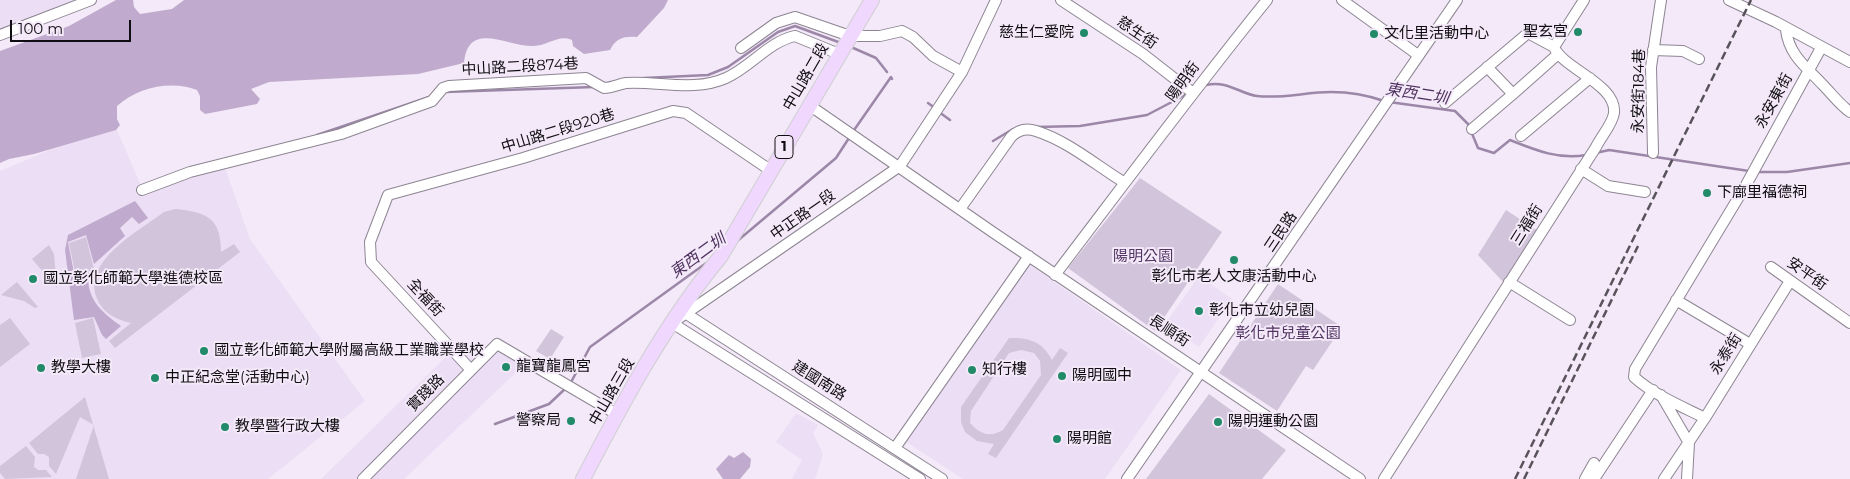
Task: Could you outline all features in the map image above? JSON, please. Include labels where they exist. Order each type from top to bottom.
[{"type":"main road","name":"中山路二段","points":[[672,323],[684,312],[690,293],[724,251],[844,44],[872,0]]},
{"type":"main road","name":"中山路三段","points":[[582,479],[672,323]]},
{"type":"street","points":[[0,35],[91,0]]},
{"type":"street","points":[[812,22],[805,38],[844,44],[902,31],[913,37],[933,56],[962,72],[996,0]]},
{"type":"street","name":"慈生街","points":[[1061,0],[1142,54],[1193,93]]},
{"type":"street","name":"陽明街","points":[[1055,275],[1193,93],[1267,0]]},
{"type":"street","points":[[1342,0],[1418,54]]},
{"type":"street","name":"三民路","points":[[1127,479],[1457,0]]},
{"type":"street","points":[[1472,130],[1512,94],[1555,51],[1584,0]]},
{"type":"street","name":"永安街184巷","points":[[1653,153],[1651,67],[1661,0]]},
{"type":"street","points":[[1729,0],[1745,5],[1776,22],[1786,30],[1850,62]]},
{"type":"street","points":[[741,48],[776,23],[795,17],[812,22],[844,44]]},
{"type":"street","points":[[1786,30],[1788,43],[1798,60],[1850,112]]},
{"type":"street","name":"三福街","points":[[1384,479],[1593,151],[1614,113],[1612,102],[1598,83],[1528,33],[1487,67]]},
{"type":"street","name":"中山路二段874巷","points":[[142,190],[190,172],[341,134],[435,99],[443,88],[579,78],[604,88],[624,83],[668,86],[716,82],[729,77],[785,38],[795,36],[805,38]]},
{"type":"street","name":"永安東街","points":[[1676,300],[1746,185],[1821,48]]},
{"type":"street","points":[[1654,50],[1683,51],[1699,59]]},
{"type":"street","points":[[1445,103],[1487,67],[1512,94]]},
{"type":"street","name":"中正路一段","points":[[684,312],[900,166],[962,72]]},
{"type":"street","points":[[1521,136],[1590,78]]},
{"type":"street","name":"長順街","points":[[809,105],[900,166],[1055,275],[1360,479]]},
{"type":"street","name":"中山路二段920巷","points":[[370,242],[388,195],[523,158],[673,112],[686,113],[770,170]]},
{"type":"street","points":[[960,210],[1016,132],[1035,131],[1061,143],[1125,183]]},
{"type":"street","points":[[1581,169],[1608,186],[1645,192]]},
{"type":"street","name":"全福街","points":[[370,242],[371,262],[471,370]]},
{"type":"street","points":[[895,448],[1029,256]]},
{"type":"street","name":"安平街","points":[[1771,267],[1850,323]]},
{"type":"street","name":"永泰街","points":[[1664,479],[1689,444],[1790,281]]},
{"type":"street","points":[[1509,282],[1570,320]]},
{"type":"street","points":[[1705,418],[1657,393],[1634,377],[1635,368],[1676,300],[1750,344]]},
{"type":"street","name":"建國南路","points":[[684,312],[942,479]]},
{"type":"street","name":"建國南路","points":[[672,323],[920,479]]},
{"type":"street","name":"實踐路","points":[[363,479],[497,344],[560,383],[618,415]]},
{"type":"street","points":[[1657,393],[1689,444],[1687,479]]},
{"type":"street","points":[[1594,479],[1657,393]]},
{"type":"street","points":[[1585,479],[1594,463]]},
{"type":"shaded area","points":[[0,0],[75,0],[0,29]]},
{"type":"shaded area","points":[[116,0],[133,0],[134,7],[140,14],[172,9],[184,0],[668,0],[664,8],[637,37],[621,39],[610,50],[584,54],[573,46],[572,40],[562,38],[534,46],[491,38],[481,39],[473,42],[467,50],[464,63],[418,74],[269,82],[251,89],[260,99],[257,104],[205,114],[200,110],[200,96],[197,90],[176,86],[155,87],[125,99],[117,106],[117,119],[120,125],[116,130],[0,163],[0,51],[69,26]]},
{"type":"shaded area","name":"國立彰化師範大學附屬高級工業職業學校","points":[[114,123],[145,195],[224,165],[250,239],[365,401],[268,479],[0,479],[0,171]]},
{"type":"shaded area","points":[[135,201],[148,218],[139,224],[132,217],[120,228],[125,236],[94,264],[86,235],[68,242],[75,278],[88,277],[91,293],[98,306],[121,326],[106,339],[102,335],[94,317],[74,320],[65,250],[68,235]]},
{"type":"shaded area","name":"陽明國中","points":[[1027,263],[1181,370],[1105,479],[963,479],[905,441]]},
{"type":"shaded area","name":"彰化市立幼兒園","points":[[1199,276],[1232,299],[1199,347],[1165,324]]},
{"type":"shaded area","points":[[502,345],[529,360],[404,479],[321,479],[450,353]]},
{"type":"shaded area","points":[[796,413],[818,425],[813,433],[823,454],[815,479],[792,479],[802,460],[776,442]]},
{"type":"shaded area","points":[[743,452],[751,459],[750,467],[740,479],[723,479],[716,469],[729,455],[734,458]]},
{"type":"green space","name":"陽明公園","points":[[1140,178],[1222,232],[1155,331],[1068,268]]},
{"type":"green space","points":[[175,209],[204,215],[215,224],[221,252],[234,244],[240,252],[115,348],[109,341],[131,323],[110,314],[102,307],[96,296],[95,283],[98,270],[106,258],[129,237],[164,212]]},
{"type":"green space","points":[[1506,210],[1538,231],[1505,284],[1478,255]]},
{"type":"green space","points":[[86,237],[95,273],[76,277],[69,243]]},
{"type":"green space","points":[[49,245],[54,254],[57,288],[32,259]]},
{"type":"green space","points":[[17,282],[38,307],[35,308],[24,301],[1,295]]},
{"type":"green space","name":"彰化市兒童公園","points":[[1278,284],[1342,327],[1313,370],[1306,366],[1277,411],[1219,373]]},
{"type":"green space","points":[[10,318],[30,344],[0,367],[0,325]]},
{"type":"green space","points":[[93,318],[101,354],[82,358],[75,323]]},
{"type":"green space","points":[[551,329],[564,337],[550,359],[536,351]]},
{"type":"green space","points":[[1009,338],[1023,338],[1035,342],[1044,349],[1052,360],[1060,348],[1068,353],[996,458],[988,454],[994,444],[977,441],[965,432],[961,422],[961,407]],"holes":[[[1021,350],[1034,353],[1040,361],[1041,375],[1003,430],[993,434],[985,434],[977,430],[970,423],[971,411],[1009,353]]]},
{"type":"green space","name":"陽明運動公園","points":[[1209,394],[1286,450],[1262,479],[1146,479]]},
{"type":"green space","points":[[85,397],[93,424],[80,417],[56,474],[49,466],[49,457],[44,454],[38,454],[29,443]]},
{"type":"green space","points":[[94,426],[109,479],[76,479]]},
{"type":"green space","points":[[26,446],[35,457],[34,467],[38,470],[46,470],[52,477],[5,479],[0,473],[0,466]]},
{"type":"waterway","points":[[644,78],[708,75],[728,67],[778,32],[795,26],[841,43]]},
{"type":"waterway","points":[[851,47],[876,58],[887,72]]},
{"type":"waterway","name":"東西二圳","points":[[852,133],[891,77],[892,79]]},
{"type":"waterway","name":"東西二圳","points":[[1206,85],[1221,84],[1257,96],[1276,97],[1338,92],[1351,93],[1384,101]]},
{"type":"waterway","points":[[445,92],[594,87]]},
{"type":"waterway","name":"東西二圳","points":[[1036,127],[1080,126],[1147,115],[1189,93]]},
{"type":"waterway","points":[[317,135],[432,96]]},
{"type":"waterway","name":"東西二圳","points":[[1389,102],[1455,111],[1468,124],[1478,148],[1494,153],[1510,140],[1557,155],[1586,155]]},
{"type":"waterway","points":[[928,103],[935,108]]},
{"type":"waterway","points":[[939,112],[950,120]]},
{"type":"waterway","name":"東西二圳","points":[[993,141],[1013,129]]},
{"type":"waterway","name":"東西二圳","points":[[736,242],[836,158],[849,138]]},
{"type":"waterway","name":"東西二圳","points":[[1596,153],[1609,150],[1749,171]]},
{"type":"waterway","name":"東西二圳","points":[[1757,172],[1787,172],[1850,163]]},
{"type":"waterway","name":"東西二圳","points":[[570,384],[590,347],[709,261]]},
{"type":"waterway","name":"東西二圳","points":[[495,424],[549,404],[566,388]]},
{"type":"railway","points":[[1515,479],[1751,0]]},
{"type":"railway","points":[[1524,479],[1638,246]]},
{"type":"place","name":"聖玄宮","points":[[1578,32]]},
{"type":"place","name":"慈生仁愛院","points":[[1084,33]]},
{"type":"place","name":"文化里活動中心","points":[[1374,34]]},
{"type":"place","name":"下廍里福德祠","points":[[1707,193]]},
{"type":"place","name":"彰化市老人文康活動中心","points":[[1234,260]]},
{"type":"place","name":"國立彰化師範大學進德校區","points":[[33,279]]},
{"type":"place","name":"彰化市立幼兒園","points":[[1199,311]]},
{"type":"place","name":"國立彰化師範大學附屬高級工業職業學校","points":[[204,351]]},
{"type":"place","name":"龍寶龍鳳宮","points":[[506,367]]},
{"type":"place","name":"教學大樓","points":[[41,368]]},
{"type":"place","name":"知行樓","points":[[972,370]]},
{"type":"place","name":"陽明國中","points":[[1062,376]]},
{"type":"place","name":"中正紀念堂(活動中心)","points":[[155,378]]},
{"type":"place","name":"警察局","points":[[571,421]]},
{"type":"place","name":"陽明運動公園","points":[[1218,422]]},
{"type":"place","name":"教學暨行政大樓","points":[[225,427]]},
{"type":"place","name":"陽明館","points":[[1057,439]]}]
